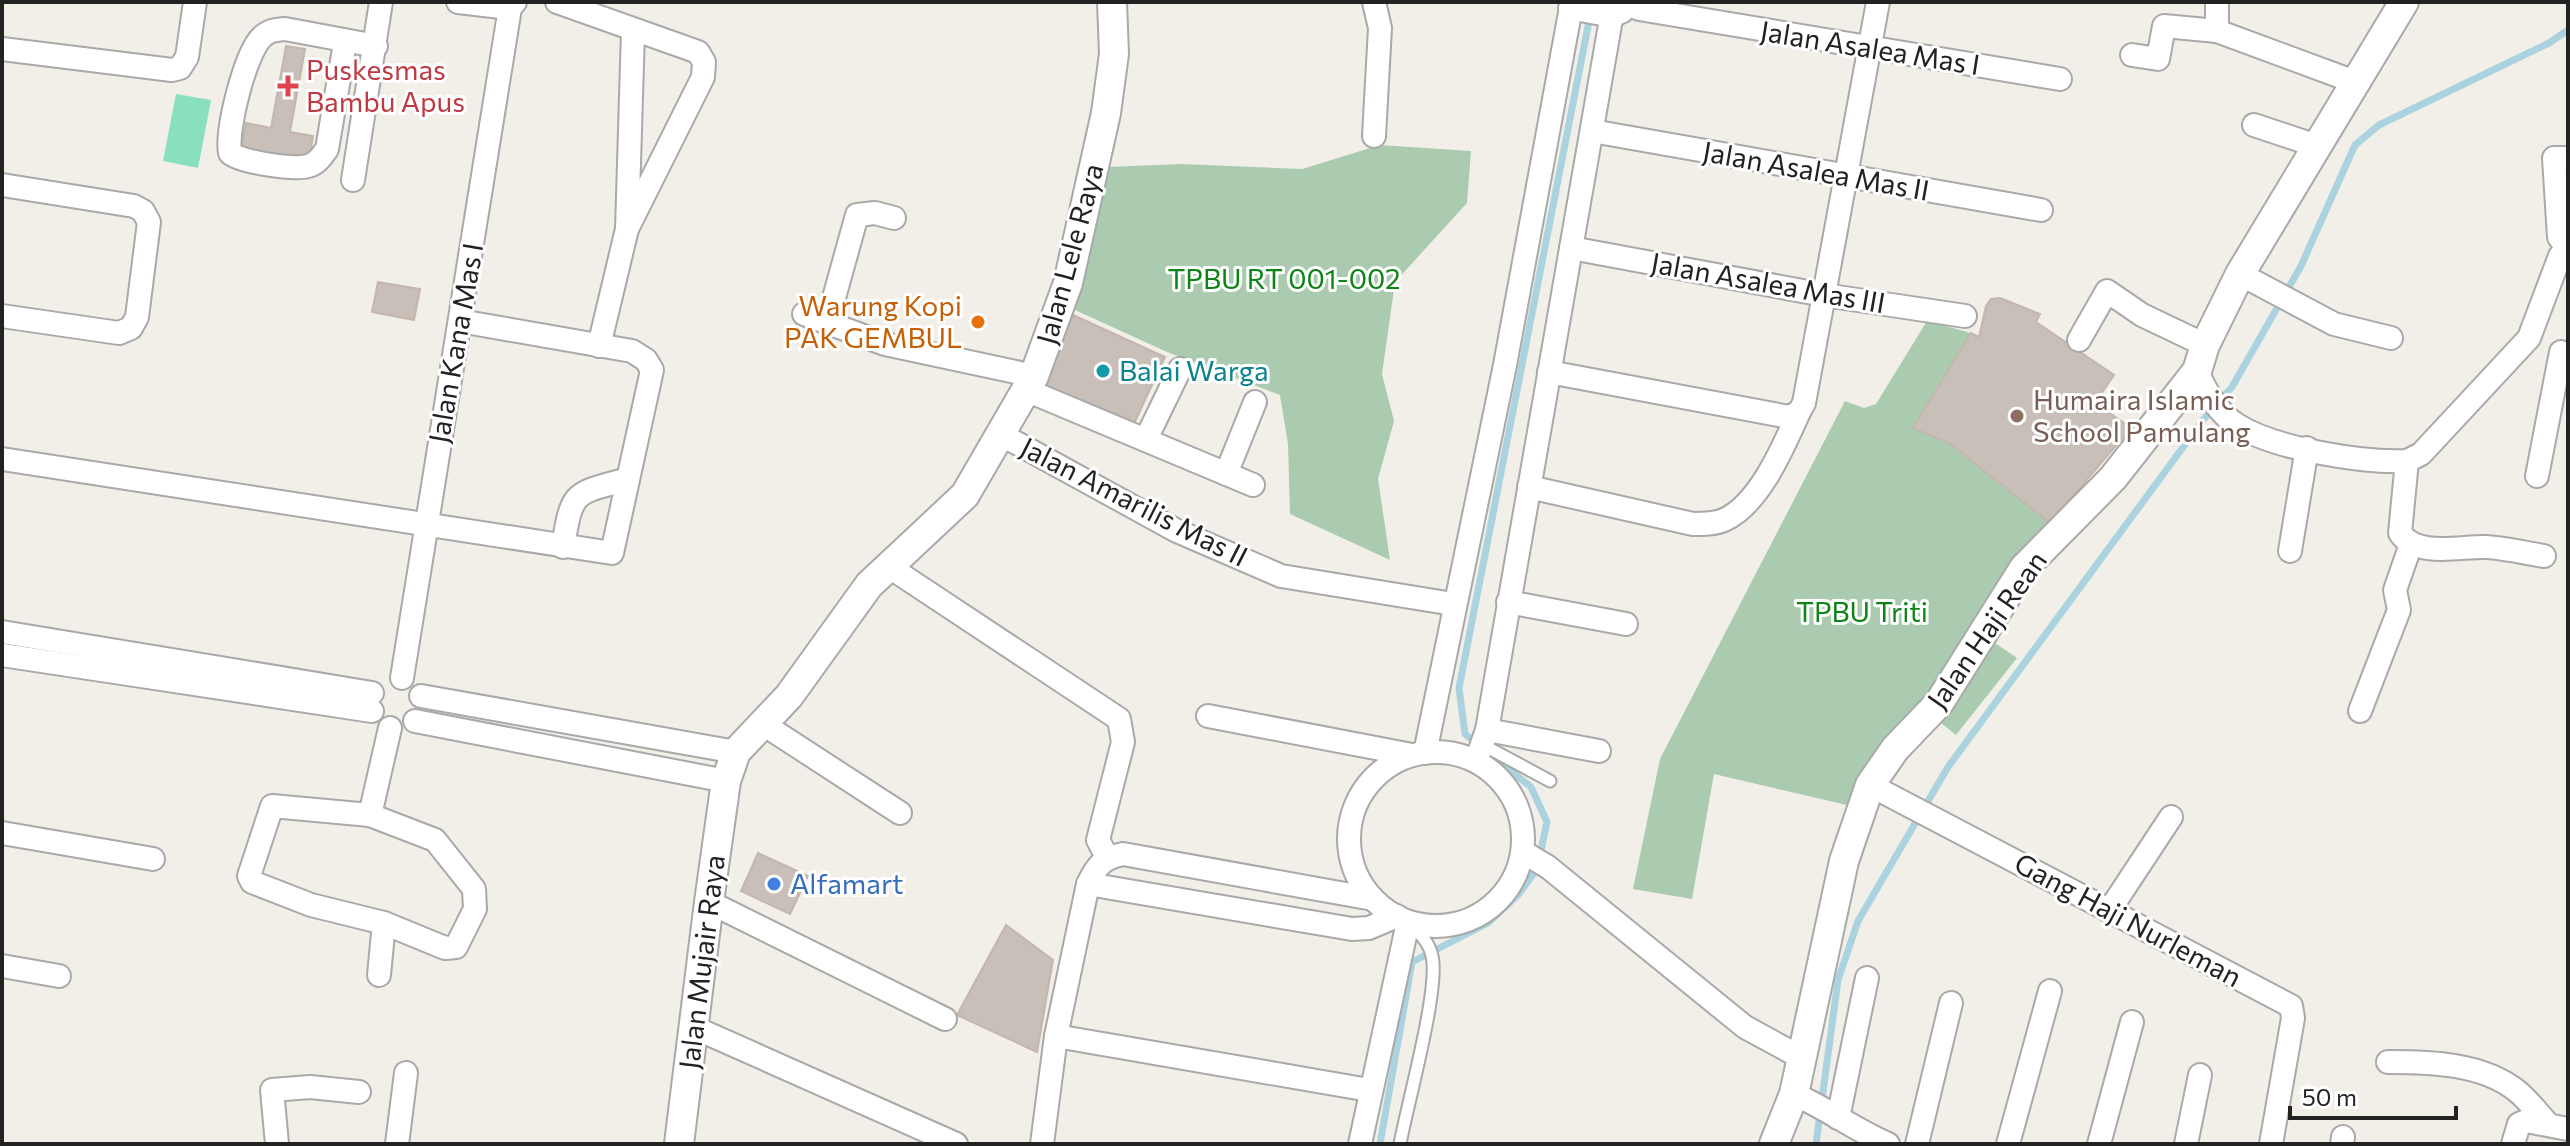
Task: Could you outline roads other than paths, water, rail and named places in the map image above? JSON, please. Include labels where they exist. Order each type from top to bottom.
[{"type":"street","points":[[2,49],[172,70],[180,68],[187,57],[195,2]]},
{"type":"street","points":[[353,180],[381,2]]},
{"type":"street","points":[[458,2],[513,5]]},
{"type":"street","points":[[557,2],[698,52],[704,62],[703,77],[627,229]]},
{"type":"street","name":"Jalan Lele Raya","points":[[726,781],[736,752],[789,696],[869,585],[950,513],[980,475],[1030,383],[1068,283],[1106,113],[1114,54],[1112,2]]},
{"type":"street","points":[[1374,2],[1380,28],[1374,136]]},
{"type":"street","points":[[1529,487],[1693,524],[1713,523],[1727,519],[1773,468],[1804,403],[1878,2]]},
{"type":"street","points":[[2217,2],[2217,31]]},
{"type":"street","name":"Jalan Haji Rean","points":[[1774,1144],[1818,1105],[1802,1058],[1844,861],[1870,785],[1895,749],[1939,703],[2024,568],[2113,478],[2202,369],[2240,274],[2404,2]]},
{"type":"street","name":"Jalan Kana Mas I","points":[[402,678],[425,523],[513,5]]},
{"type":"street","points":[[1419,754],[1505,365],[1571,5]]},
{"type":"street","name":"Jalan Asalea Mas I","points":[[1571,5],[1621,7],[2060,79]]},
{"type":"street","points":[[1088,884],[1352,929],[1402,919],[1444,926],[1464,922],[1486,911],[1504,895],[1516,875],[1523,852],[1519,809],[1482,745],[1592,131],[1621,7]]},
{"type":"street","points":[[2132,55],[2158,59],[2164,26],[2217,31],[2355,82]]},
{"type":"street","points":[[345,43],[329,137],[321,158],[307,167],[236,158],[229,147],[248,58],[259,39],[271,30],[285,29],[345,43],[376,46]]},
{"type":"street","points":[[599,346],[627,229],[633,31]]},
{"type":"street","points":[[2254,125],[2317,146]]},
{"type":"street","name":"Jalan Asalea Mas II","points":[[1592,131],[2041,210]]},
{"type":"street","points":[[329,137],[360,141]]},
{"type":"street","points":[[2079,340],[2107,291],[2142,315],[2202,369],[2223,411],[2236,425],[2272,440],[2307,448],[2407,461],[2421,454],[2529,338],[2560,256],[2568,248],[2559,237],[2554,158],[2568,158]]},
{"type":"street","points":[[2,185],[134,206],[143,211],[149,222],[137,317],[131,328],[119,333],[2,316]]},
{"type":"street","points":[[827,323],[857,215],[875,213],[894,218]]},
{"type":"street","name":"Jalan Asalea Mas III","points":[[1571,248],[1824,295],[1965,316]]},
{"type":"street","points":[[2240,274],[2334,324],[2391,338]]},
{"type":"street","points":[[804,314],[885,344],[1030,383],[1146,439],[1253,485]]},
{"type":"street","points":[[2,459],[612,553],[652,370],[646,360],[632,351],[460,321]]},
{"type":"street","points":[[2529,338],[2564,353],[2537,476]]},
{"type":"street","points":[[1146,439],[1180,369]]},
{"type":"street","points":[[1549,372],[1789,417],[1799,412]]},
{"type":"street","points":[[1226,474],[1255,402]]},
{"type":"street","name":"Jalan Amarilis Mas II","points":[[1002,435],[1177,531],[1281,576],[1453,604]]},
{"type":"street","points":[[2290,551],[2307,448]]},
{"type":"street","points":[[2407,461],[2400,533],[2411,544],[2454,550],[2486,547],[2544,556]]},
{"type":"street","points":[[563,547],[573,500],[582,492],[628,479]]},
{"type":"street","points":[[2360,711],[2399,610],[2395,590],[2411,544]]},
{"type":"street","points":[[888,566],[1119,719],[1123,742],[1098,840],[1107,857]]},
{"type":"street","points":[[1508,602],[1626,624]]},
{"type":"street","points":[[2,632],[372,702]]},
{"type":"street","points":[[2,655],[372,702]]},
{"type":"street","points":[[402,678],[417,688],[421,696],[420,714],[415,721],[400,729],[390,728],[381,725],[372,702],[385,681],[402,678]]},
{"type":"street","points":[[421,696],[736,752]]},
{"type":"street","points":[[1208,716],[1419,754],[1482,745],[1599,751]]},
{"type":"street","points":[[415,721],[726,781]]},
{"type":"street","points":[[763,724],[900,813]]},
{"type":"street","points":[[370,815],[390,728]]},
{"type":"street","points":[[1402,919],[1373,899],[1360,881],[1351,860],[1349,838],[1352,816],[1360,795],[1374,777],[1419,754]]},
{"type":"street","name":"Jalan Mujair Raya","points":[[679,1144],[726,781]]},
{"type":"street","name":"Gang Haji Nurleman","points":[[1870,785],[2291,1006],[2293,1018],[2271,1144]]},
{"type":"street","points":[[272,806],[370,815],[435,840],[474,889],[475,909],[456,947],[445,948],[384,923],[311,905],[259,885],[249,876],[272,806]]},
{"type":"street","points":[[2109,911],[2171,817]]},
{"type":"street","points":[[2,833],[153,859]]},
{"type":"street","points":[[1523,852],[1548,867],[1745,1027],[1802,1058]]},
{"type":"street","points":[[1042,1144],[1056,1036],[1088,884],[1098,865],[1107,857],[1123,854],[1373,899]]},
{"type":"street","points":[[709,902],[945,1019]]},
{"type":"street","points":[[1360,1144],[1402,919]]},
{"type":"street","points":[[379,975],[384,923]]},
{"type":"street","points":[[2,966],[59,976]]},
{"type":"street","points":[[1867,978],[1818,1105],[1888,1144]]},
{"type":"street","points":[[2008,1144],[2050,991]]},
{"type":"street","points":[[1917,1144],[1951,1003]]},
{"type":"street","points":[[2099,1144],[2132,1022]]},
{"type":"street","points":[[693,1027],[956,1144]]},
{"type":"street","points":[[1056,1036],[1369,1090]]},
{"type":"street","points":[[2388,1062],[2444,1065],[2480,1072],[2517,1090],[2558,1127]]},
{"type":"street","points":[[397,1144],[406,1073]]},
{"type":"street","points":[[2186,1144],[2200,1075]]},
{"type":"street","points":[[277,1144],[272,1090],[310,1087],[359,1092]]},
{"type":"street","points":[[2513,1144],[2519,1124],[2526,1121],[2558,1127]]},
{"type":"lane","points":[[1482,745],[1550,781]]},
{"type":"lane","points":[[1400,1144],[1428,1012],[1433,960],[1428,943],[1402,919]]},
{"type":"waterway","points":[[1380,1144],[1412,962],[1488,923],[1518,895],[1537,869],[1547,822],[1531,787],[1465,734],[1459,688],[1590,16]]},
{"type":"waterway","points":[[1816,1144],[1838,980],[1858,921],[1948,767],[2203,420],[2232,387],[2301,266],[2355,145],[2379,125],[2549,43],[2568,30]]},
{"type":"place","name":"Puskesmas Bambu Apus","points":[[288,86]]},
{"type":"place","name":"Warung Kopi PAK GEMBUL","points":[[978,322]]},
{"type":"place","name":"Balai Warga","points":[[1103,371]]},
{"type":"place","name":"Humaira Islamic School Pamulang","points":[[2017,416]]},
{"type":"place","name":"Alfamart","points":[[774,884]]},
{"type":"park label","name":"TPBU RT 001-002","points":[[1284,279]]},
{"type":"park label","name":"TPBU Triti","points":[[1862,612]]}]
